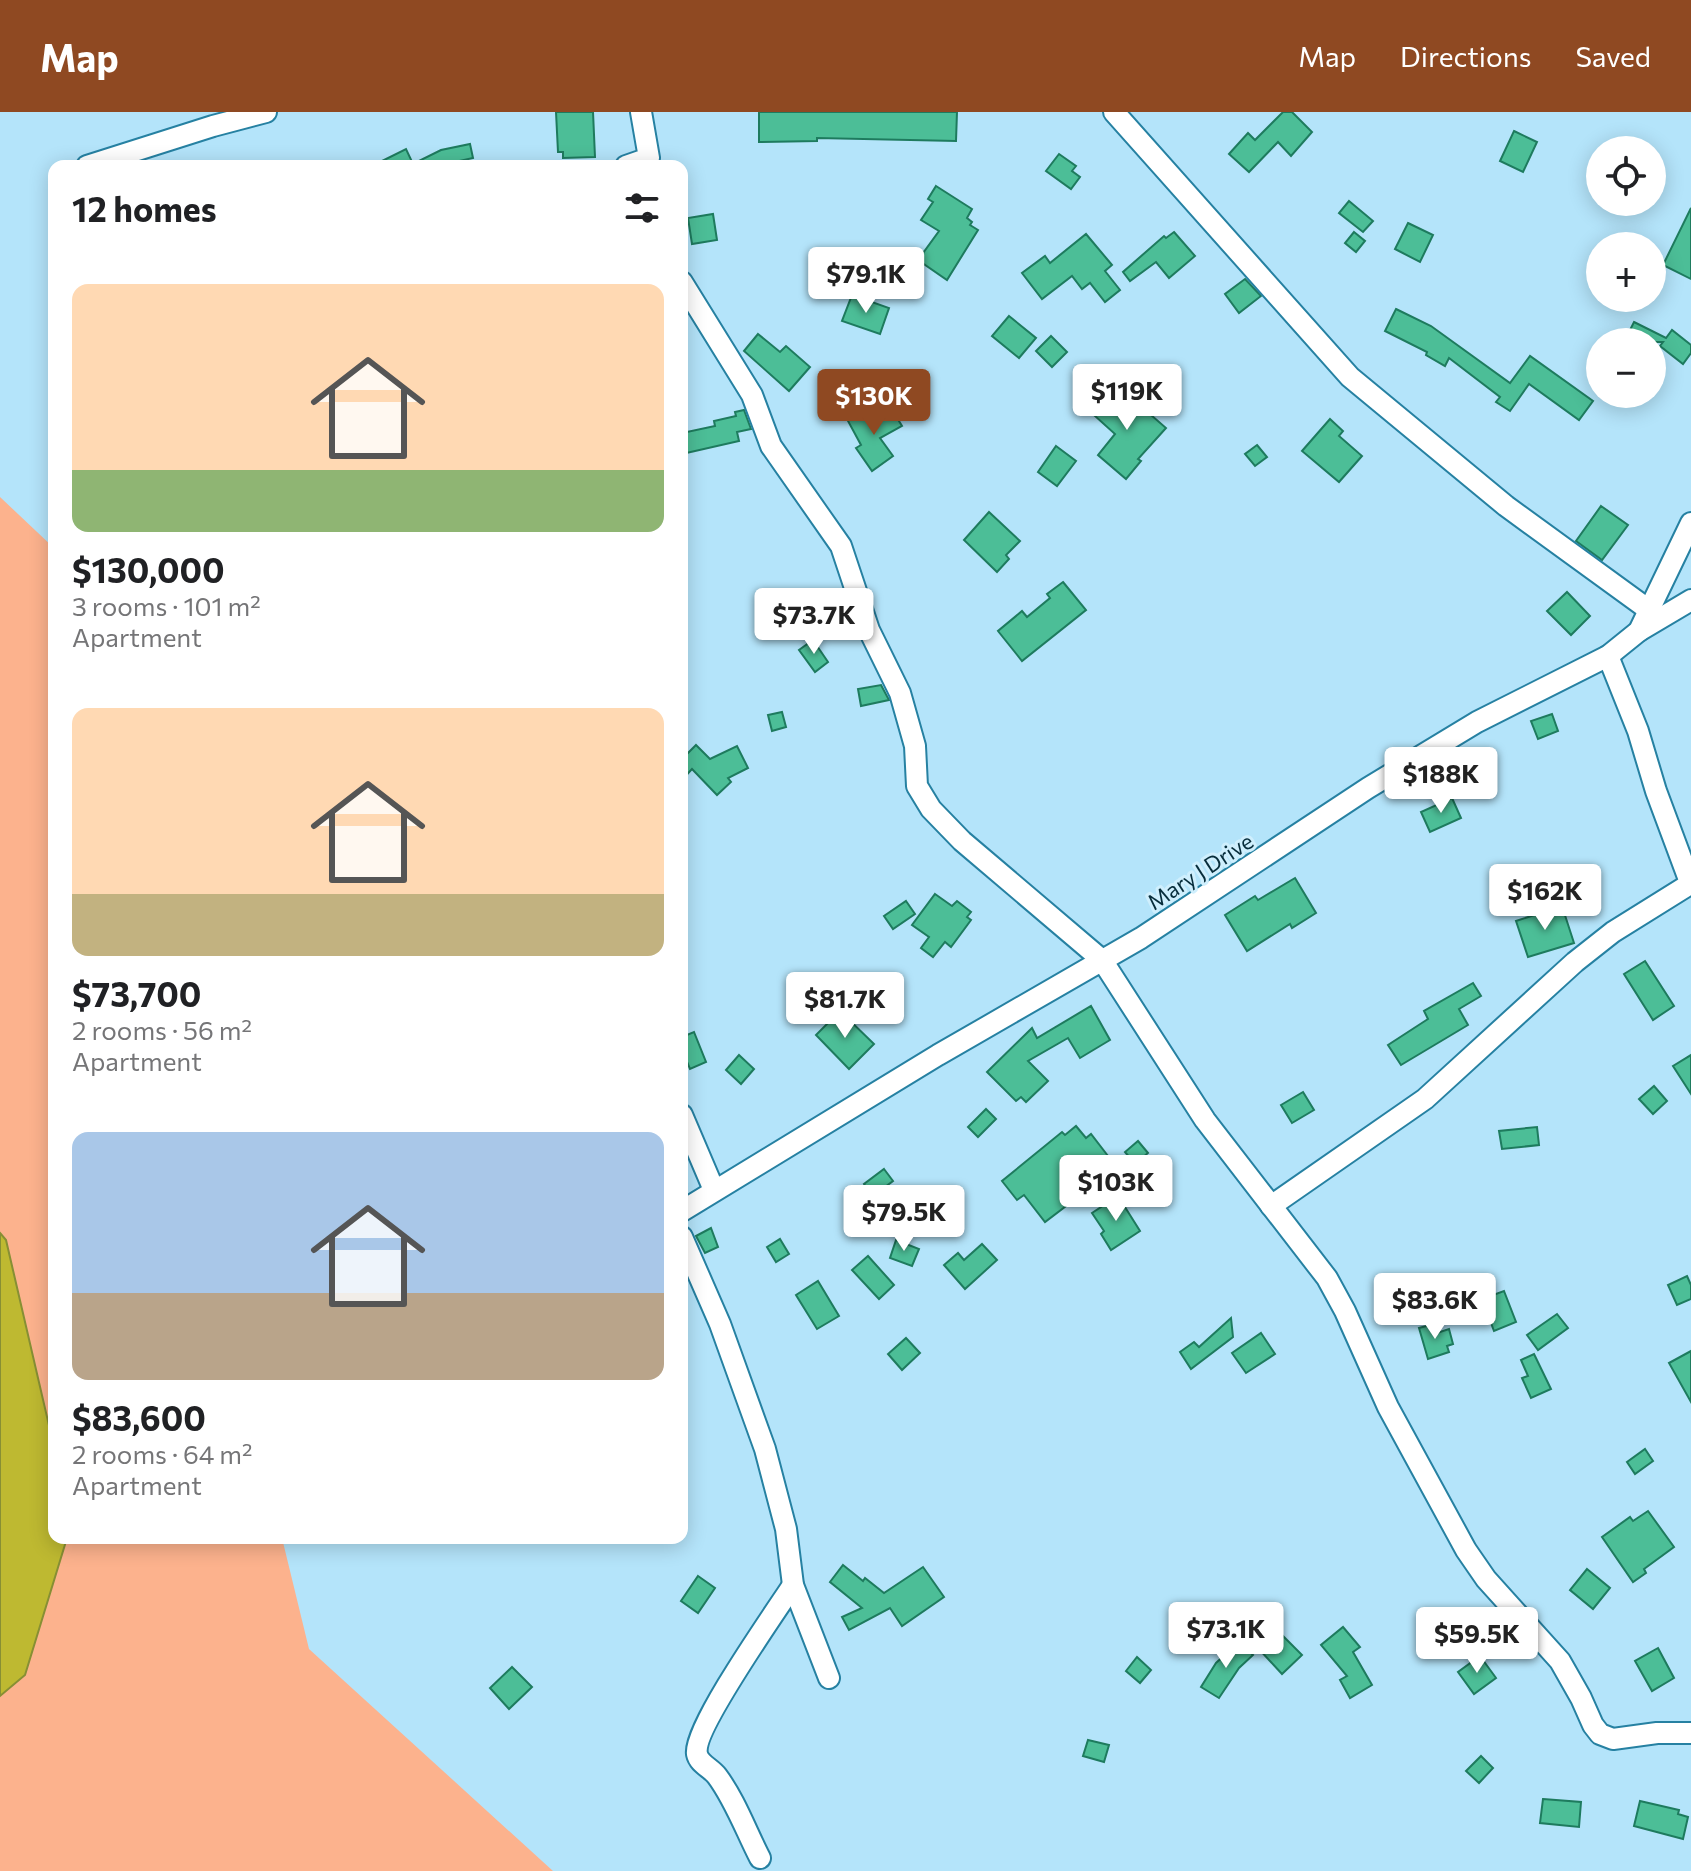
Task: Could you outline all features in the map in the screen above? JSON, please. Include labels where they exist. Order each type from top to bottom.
[{"type":"street","points":[[106,160],[266,112]]},
{"type":"street","points":[[641,112],[650,160]]},
{"type":"street","points":[[1114,112],[1350,377],[1506,506],[1649,610]]},
{"type":"street","points":[[688,292],[752,395],[771,446],[841,546],[869,630],[900,693],[915,746],[917,786],[931,809],[962,841],[1102,960],[1205,1120],[1327,1278],[1388,1407],[1466,1550],[1486,1579],[1560,1661],[1600,1734],[1613,1739],[1657,1733],[1691,1733]]},
{"type":"street","name":"Mary J Drive","points":[[688,1207],[1102,960],[1246,870],[1368,788],[1477,722],[1608,656],[1639,631],[1691,523]]},
{"type":"street","points":[[1639,631],[1691,600]]},
{"type":"street","points":[[1271,1206],[1425,1099],[1575,962],[1613,932],[1691,885],[1656,791],[1638,731],[1608,656]]},
{"type":"street","points":[[688,1129],[714,1190]]},
{"type":"street","points":[[688,1251],[720,1324],[765,1449],[786,1529],[793,1585],[829,1678]]},
{"type":"street","points":[[760,1858],[718,1777],[700,1761],[696,1752],[705,1726],[720,1700],[793,1585]]},
{"type":"shaded area","points":[[0,497],[48,542],[48,1421],[6,1240],[0,1233]]},
{"type":"shaded area","points":[[0,1233],[6,1240],[48,1421],[48,1544],[65,1544],[25,1675],[0,1696]]},
{"type":"shaded area","points":[[65,1544],[283,1544],[309,1649],[553,1871],[0,1871],[0,1696],[25,1675]]},
{"type":"building","points":[[556,112],[593,112],[595,157],[563,158],[563,152],[558,152]]},
{"type":"building","points":[[759,112],[957,112],[956,141],[817,138],[817,141],[759,142]]},
{"type":"building","points":[[1283,112],[1292,112],[1312,132],[1291,156],[1278,142],[1249,172],[1229,154],[1248,133],[1255,140]]},
{"type":"building","points":[[1514,131],[1537,142],[1523,172],[1500,161]]},
{"type":"building","points":[[470,144],[473,158],[421,160],[441,150]]},
{"type":"building","points":[[406,149],[411,160],[384,160]]},
{"type":"building","points":[[1059,154],[1076,166],[1072,171],[1080,177],[1071,189],[1046,171]]},
{"type":"building","points":[[936,186],[972,209],[967,218],[972,222],[970,225],[978,230],[947,280],[918,260],[939,231],[921,220],[933,202],[928,199]]},
{"type":"building","points":[[1349,201],[1373,221],[1363,232],[1339,213]]},
{"type":"building","points":[[1691,208],[1691,279],[1666,266],[1666,259]]},
{"type":"building","points":[[713,214],[717,240],[692,244],[688,218]]},
{"type":"building","points":[[1408,223],[1433,235],[1420,262],[1395,249]]},
{"type":"building","points":[[1174,232],[1195,256],[1169,278],[1156,262],[1130,281],[1123,272],[1164,236],[1166,238]]},
{"type":"building","points":[[1354,232],[1365,241],[1356,252],[1345,243]]},
{"type":"building","points":[[1086,234],[1112,265],[1105,271],[1120,290],[1105,302],[1090,283],[1082,289],[1072,276],[1042,299],[1022,273],[1045,256],[1050,263]]},
{"type":"building","points":[[1245,279],[1261,296],[1239,313],[1225,294]]},
{"type":"building","points":[[852,295],[889,308],[880,334],[842,321]]},
{"type":"building","points":[[1396,309],[1431,326],[1510,383],[1530,356],[1586,396],[1588,408],[1579,420],[1529,384],[1510,411],[1496,402],[1500,397],[1449,358],[1445,366],[1426,355],[1427,352],[1385,331]]},
{"type":"building","points":[[1009,316],[1036,338],[1019,358],[992,336]]},
{"type":"building","points":[[1634,322],[1646,328],[1631,328]]},
{"type":"building","points":[[1672,330],[1691,345],[1691,353],[1683,364],[1666,351],[1666,338]]},
{"type":"building","points":[[758,334],[780,352],[786,346],[810,367],[789,391],[744,351]]},
{"type":"building","points":[[1051,336],[1067,352],[1052,367],[1036,351]]},
{"type":"building","points":[[1120,388],[1166,428],[1138,459],[1141,461],[1126,479],[1098,455],[1115,434],[1095,416]]},
{"type":"building","points":[[871,408],[879,422],[894,413],[902,426],[880,438],[893,456],[872,471],[856,448],[861,445],[848,421]]},
{"type":"building","points":[[744,410],[751,429],[737,432],[739,441],[688,453],[688,432],[715,426],[714,421],[736,416],[735,412]]},
{"type":"building","points":[[1330,419],[1343,431],[1339,436],[1362,456],[1339,482],[1302,451]]},
{"type":"building","points":[[1257,445],[1267,457],[1255,466],[1245,454]]},
{"type":"building","points":[[1056,446],[1076,461],[1057,486],[1038,472]]},
{"type":"building","points":[[1601,506],[1628,525],[1602,560],[1576,541]]},
{"type":"building","points":[[989,512],[1020,541],[1006,555],[1009,559],[997,572],[964,540]]},
{"type":"building","points":[[1063,582],[1086,610],[1022,661],[998,631],[1022,611],[1027,617],[1050,598],[1047,594]]},
{"type":"building","points":[[1567,592],[1590,616],[1571,635],[1547,611]]},
{"type":"building","points":[[813,640],[828,662],[815,672],[799,650]]},
{"type":"building","points":[[881,685],[889,700],[861,706],[858,689]]},
{"type":"building","points":[[782,712],[786,727],[772,731],[768,715]]},
{"type":"building","points":[[1552,714],[1558,731],[1538,739],[1531,721]]},
{"type":"building","points":[[696,745],[710,759],[737,746],[748,768],[728,778],[731,782],[717,795],[692,769],[688,773],[688,753]]},
{"type":"building","points":[[1452,798],[1461,818],[1430,832],[1421,812]]},
{"type":"building","points":[[1295,878],[1316,913],[1292,928],[1290,924],[1247,951],[1225,915],[1255,896],[1258,900]]},
{"type":"building","points":[[935,894],[952,906],[957,901],[971,912],[967,917],[971,920],[951,947],[945,942],[933,957],[921,948],[929,937],[912,925]]},
{"type":"building","points":[[906,901],[915,914],[893,929],[884,916]]},
{"type":"building","points":[[1562,906],[1574,943],[1528,957],[1516,921]]},
{"type":"building","points":[[1645,961],[1674,1006],[1653,1020],[1624,974]]},
{"type":"building","points":[[1473,983],[1481,996],[1459,1009],[1468,1025],[1401,1065],[1388,1045],[1428,1019],[1424,1011]]},
{"type":"building","points":[[1091,1006],[1110,1040],[1080,1058],[1068,1038],[1028,1061],[1048,1081],[1026,1102],[1021,1097],[1016,1101],[987,1072],[1032,1028],[1037,1038]]},
{"type":"building","points":[[840,1011],[874,1044],[849,1069],[816,1035]]},
{"type":"building","points":[[694,1032],[706,1062],[690,1069],[688,1064],[688,1034]]},
{"type":"building","points":[[739,1055],[754,1069],[741,1084],[726,1070]]},
{"type":"building","points":[[1691,1055],[1691,1094],[1673,1066]]},
{"type":"building","points":[[1654,1086],[1667,1101],[1653,1114],[1639,1099]]},
{"type":"building","points":[[1303,1092],[1314,1110],[1292,1123],[1281,1105]]},
{"type":"building","points":[[986,1109],[996,1119],[978,1137],[968,1127]]},
{"type":"building","points":[[1076,1126],[1086,1138],[1091,1134],[1108,1156],[1061,1191],[1070,1203],[1045,1222],[1024,1195],[1017,1200],[1002,1181],[1062,1132],[1065,1135]]},
{"type":"building","points":[[1537,1127],[1539,1145],[1502,1149],[1499,1131]]},
{"type":"building","points":[[1138,1141],[1148,1153],[1135,1164],[1125,1152]]},
{"type":"building","points":[[884,1169],[893,1181],[873,1196],[864,1184]]},
{"type":"building","points":[[1118,1196],[1140,1231],[1111,1250],[1101,1234],[1104,1231],[1092,1213]]},
{"type":"building","points":[[711,1228],[718,1247],[705,1253],[696,1236]]},
{"type":"building","points":[[780,1239],[789,1254],[776,1262],[767,1247]]},
{"type":"building","points":[[896,1240],[919,1249],[912,1266],[890,1258]]},
{"type":"building","points":[[982,1244],[997,1260],[965,1289],[944,1265],[958,1253],[964,1260]]},
{"type":"building","points":[[868,1256],[894,1285],[879,1299],[852,1270]]},
{"type":"building","points":[[1687,1276],[1691,1299],[1677,1305],[1668,1285]]},
{"type":"building","points":[[818,1281],[839,1316],[817,1329],[796,1295]]},
{"type":"building","points":[[1504,1291],[1516,1322],[1494,1331],[1482,1299]]},
{"type":"building","points":[[1557,1314],[1568,1328],[1538,1350],[1527,1335]]},
{"type":"building","points":[[1231,1318],[1233,1337],[1191,1369],[1180,1352],[1194,1342],[1199,1347]]},
{"type":"building","points":[[1434,1324],[1437,1333],[1449,1329],[1453,1344],[1447,1346],[1449,1352],[1428,1359],[1419,1328]]},
{"type":"building","points":[[1261,1333],[1275,1354],[1246,1373],[1232,1353]]},
{"type":"building","points":[[906,1338],[920,1353],[902,1370],[888,1354]]},
{"type":"building","points":[[1691,1351],[1691,1402],[1669,1363]]},
{"type":"building","points":[[1534,1354],[1551,1389],[1531,1398],[1522,1378],[1528,1376],[1521,1360]]},
{"type":"building","points":[[1645,1449],[1653,1461],[1635,1474],[1627,1462]]},
{"type":"building","points":[[1648,1511],[1674,1547],[1644,1569],[1646,1573],[1633,1582],[1602,1537],[1630,1517],[1633,1521]]},
{"type":"building","points":[[843,1565],[884,1593],[923,1567],[944,1597],[902,1626],[890,1608],[849,1630],[842,1617],[862,1608],[830,1582]]},
{"type":"building","points":[[1587,1569],[1610,1588],[1593,1609],[1570,1590]]},
{"type":"building","points":[[698,1576],[715,1588],[698,1613],[681,1601]]},
{"type":"building","points":[[1343,1627],[1360,1647],[1353,1652],[1372,1685],[1350,1698],[1340,1680],[1347,1676],[1321,1645]]},
{"type":"building","points":[[1277,1630],[1302,1655],[1282,1674],[1258,1648]]},
{"type":"building","points":[[1240,1641],[1253,1655],[1239,1668],[1219,1698],[1201,1687],[1216,1663]]},
{"type":"building","points":[[1658,1648],[1674,1678],[1652,1691],[1635,1661]]},
{"type":"building","points":[[1480,1656],[1496,1678],[1474,1694],[1458,1672]]},
{"type":"building","points":[[1137,1657],[1151,1670],[1140,1683],[1126,1671]]},
{"type":"building","points":[[512,1667],[532,1687],[509,1709],[490,1688]]},
{"type":"building","points":[[1088,1740],[1109,1745],[1104,1762],[1083,1756]]},
{"type":"building","points":[[1481,1756],[1493,1768],[1479,1783],[1466,1771]]},
{"type":"building","points":[[1543,1799],[1581,1802],[1579,1827],[1540,1823]]},
{"type":"building","points":[[1640,1801],[1679,1810],[1678,1814],[1688,1817],[1683,1839],[1634,1826]]}]
